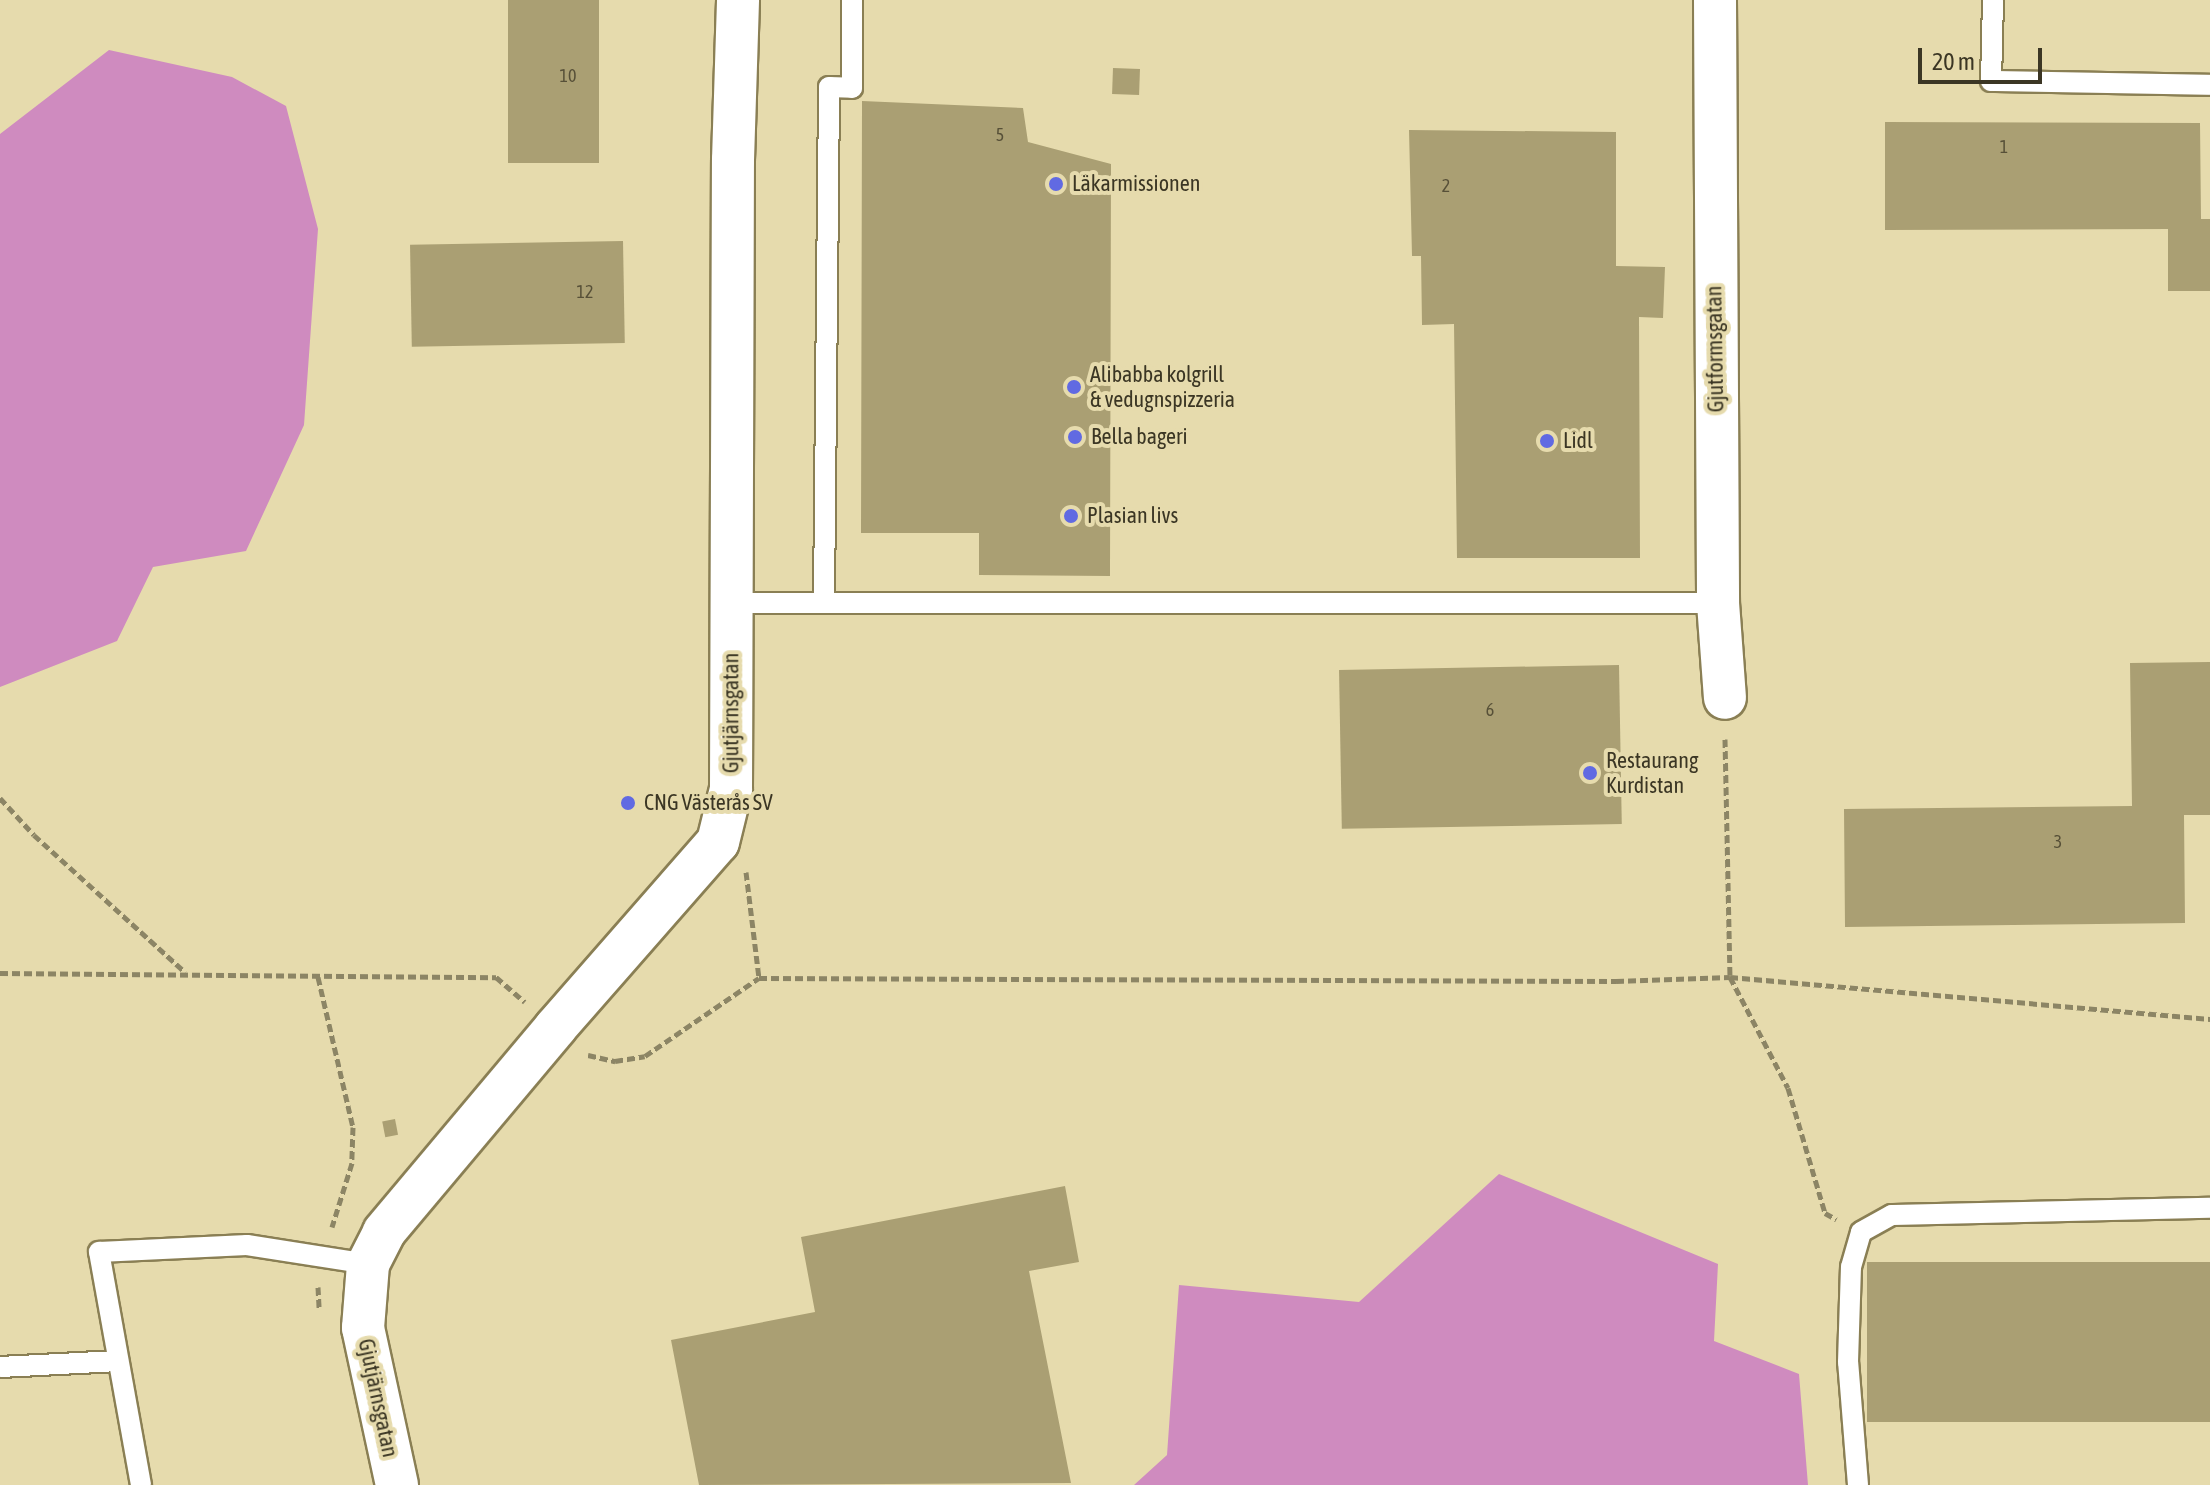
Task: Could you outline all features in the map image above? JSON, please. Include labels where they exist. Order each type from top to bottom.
[{"type":"street","name":"Gjutjärnsgatan","points":[[397,1485],[363,1328],[368,1264],[384,1232],[555,1028],[718,842],[731,789],[733,160],[738,0]]},
{"type":"street","name":"Gjutformsgatan","points":[[1715,0],[1718,603],[1725,698]]},
{"type":"lane","points":[[824,601],[829,87],[852,88],[852,0]]},
{"type":"lane","points":[[1993,0],[1991,81],[2210,85]]},
{"type":"lane","points":[[731,603],[1718,603]]},
{"type":"lane","points":[[1858,1485],[1848,1362],[1851,1267],[1861,1232],[1892,1215],[2210,1208]]},
{"type":"lane","points":[[141,1485],[99,1252],[247,1245],[368,1264]]},
{"type":"lane","points":[[0,1367],[118,1361]]},
{"type":"path","points":[[1725,698],[1730,977],[1788,1088],[1825,1213],[1861,1232]]},
{"type":"path","points":[[0,798],[34,835],[185,972]]},
{"type":"path","points":[[722,823],[742,835],[759,978]]},
{"type":"path","points":[[0,973],[185,972],[318,977],[496,977],[584,1053],[599,1060],[630,1060],[658,1048],[759,978],[1616,981],[1730,977],[2210,1019]]},
{"type":"path","points":[[318,977],[353,1127],[352,1163],[332,1228]]},
{"type":"shaded area","points":[[109,50],[232,77],[286,106],[318,229],[304,425],[246,551],[153,567],[117,641],[0,687],[0,134]]},
{"type":"shaded area","points":[[1499,1174],[1718,1264],[1714,1341],[1799,1374],[1808,1485],[1134,1485],[1167,1455],[1179,1285],[1359,1302]]},
{"type":"building","points":[[508,0],[599,0],[599,163],[508,163]]},
{"type":"building","points":[[1113,68],[1140,69],[1139,95],[1112,94]]},
{"type":"building","points":[[862,101],[1023,108],[1028,142],[1111,164],[1110,576],[979,575],[979,533],[861,533]]},
{"type":"building","points":[[1885,122],[2200,123],[2201,219],[2210,219],[2210,291],[2168,291],[2168,229],[1885,230]]},
{"type":"building","name":"Lidl","points":[[1409,130],[1616,132],[1616,266],[1665,267],[1663,318],[1639,317],[1640,558],[1457,558],[1454,324],[1422,325],[1421,256],[1412,256]]},
{"type":"building","points":[[623,241],[625,343],[412,347],[410,245]]},
{"type":"building","points":[[2210,662],[2210,815],[2184,815],[2185,923],[1845,927],[1844,809],[2132,806],[2130,663]]},
{"type":"building","points":[[1619,665],[1622,824],[1342,829],[1339,670]]},
{"type":"building","points":[[395,1119],[398,1135],[385,1137],[382,1121]]},
{"type":"building","points":[[1065,1186],[1079,1262],[1029,1271],[1071,1483],[699,1485],[671,1340],[815,1312],[801,1237]]},
{"type":"building","points":[[1867,1262],[2210,1262],[2210,1422],[1867,1422]]},
{"type":"place","name":"Läkarmissionen","points":[[1056,184]]},
{"type":"place","name":"Alibabba kolgrill & vedugnspizzeria","points":[[1074,387]]},
{"type":"place","name":"Bella bageri","points":[[1075,437]]},
{"type":"place","name":"Lidl","points":[[1547,441]]},
{"type":"place","name":"Plasian livs","points":[[1071,516]]},
{"type":"place","name":"Restaurang Kurdistan","points":[[1590,773]]},
{"type":"place","name":"CNG Västerås SV","points":[[628,803]]}]
